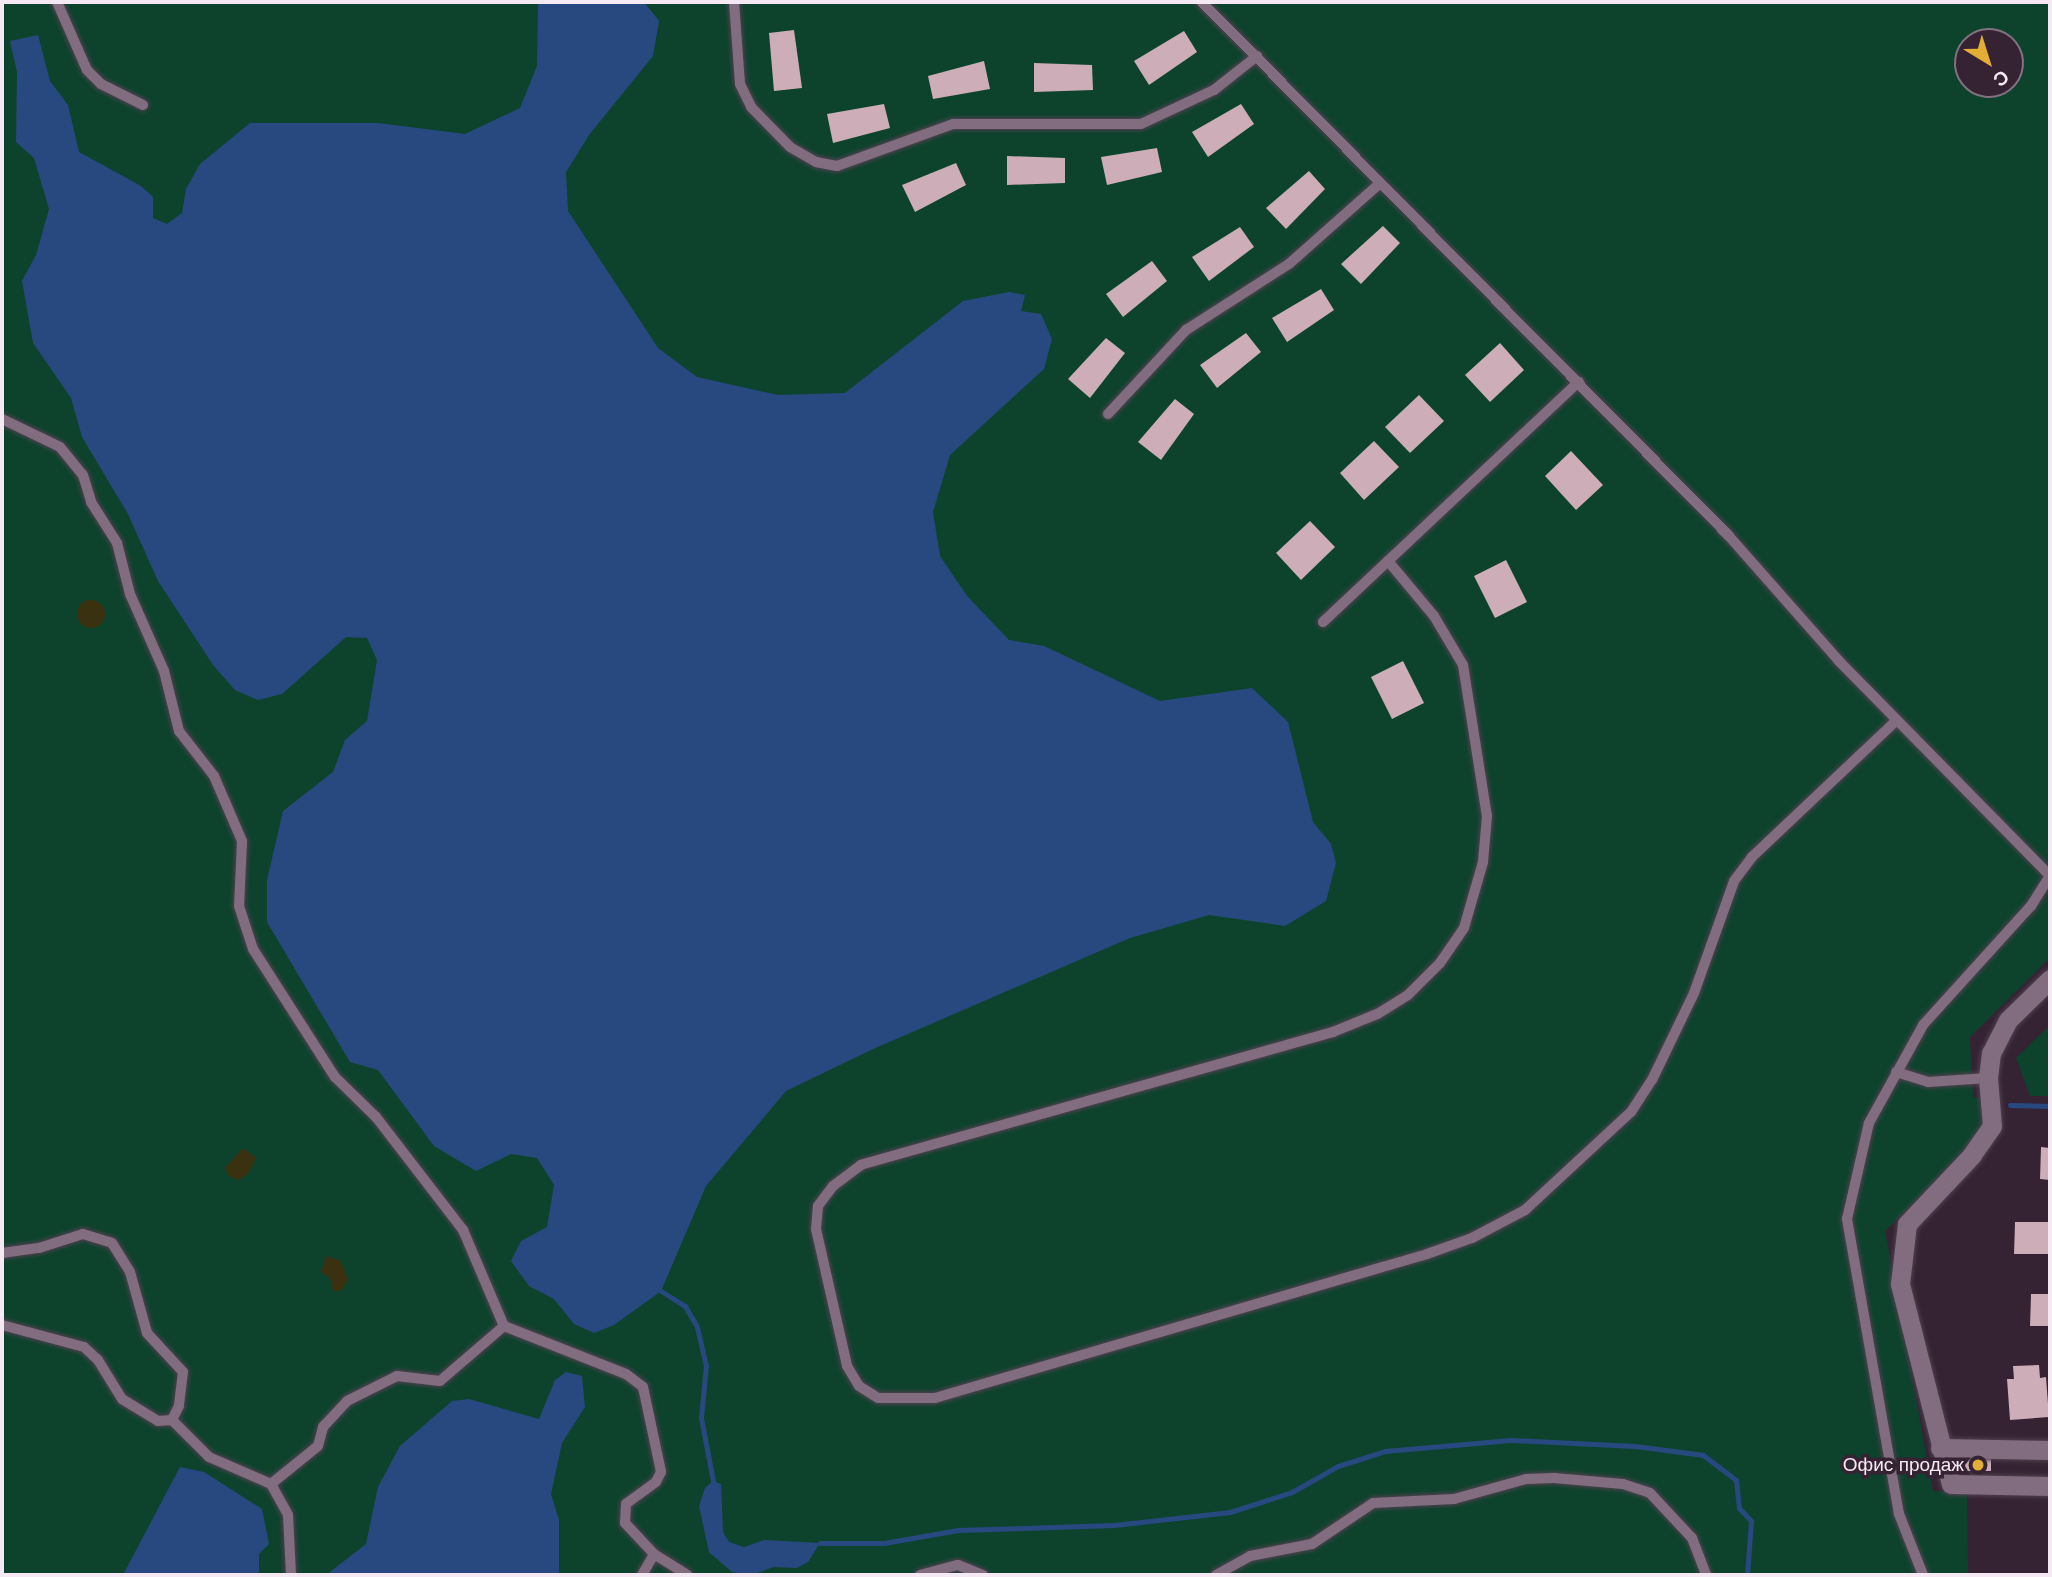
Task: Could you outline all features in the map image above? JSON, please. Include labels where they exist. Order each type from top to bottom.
[{"type":"street","points":[[2050,979],[2008,1020],[1991,1053],[1987,1078],[1992,1126],[1972,1156],[1907,1224],[1900,1284],[1951,1485],[2050,1486]]},
{"type":"street","points":[[1940,1448],[2050,1450]]},
{"type":"lane","points":[[57,2],[87,70],[102,84],[143,106]]},
{"type":"lane","points":[[734,2],[740,84],[751,107],[790,148],[816,162],[837,166],[953,124],[1141,124],[1214,90],[1257,57]]},
{"type":"lane","points":[[1202,2],[1728,535],[1897,720],[2050,876],[2031,906],[1923,1024],[1869,1124],[1847,1219],[1899,1514],[1923,1575]]},
{"type":"lane","points":[[1108,414],[1186,330],[1289,264],[1379,184]]},
{"type":"lane","points":[[1323,622],[1579,382]]},
{"type":"lane","points":[[2,419],[60,447],[83,475],[91,502],[117,543],[130,594],[164,671],[179,731],[214,776],[242,841],[239,906],[253,949],[335,1077],[376,1117],[463,1230],[505,1326],[626,1374],[643,1387],[662,1472],[656,1482],[629,1500],[625,1516],[628,1528],[654,1554],[687,1575]]},
{"type":"lane","points":[[1388,561],[1434,616],[1463,666],[1487,816],[1483,862],[1464,928],[1440,963],[1408,995],[1377,1014],[1333,1031],[861,1165],[833,1186],[818,1206],[816,1229],[847,1366],[859,1386],[878,1398],[935,1398],[1427,1254],[1472,1238],[1525,1210],[1632,1112],[1674,1039],[1719,915],[1734,881],[1752,857],[1897,720]]},
{"type":"lane","points":[[1896,1072],[1928,1082],[1987,1078]]},
{"type":"lane","points":[[2,1253],[39,1248],[83,1234],[112,1243],[130,1272],[147,1333],[183,1372],[184,1388],[172,1420]]},
{"type":"lane","points":[[2,1325],[84,1347],[98,1360],[122,1399],[158,1421],[172,1420],[209,1457],[271,1484],[288,1515],[291,1575]]},
{"type":"lane","points":[[271,1484],[309,1456],[318,1446],[323,1427],[346,1401],[397,1377],[440,1381],[505,1326]]},
{"type":"lane","points":[[1216,1575],[1250,1556],[1312,1544],[1373,1503],[1454,1499],[1526,1479],[1554,1478],[1630,1485],[1650,1493],[1692,1538],[1706,1575]]},
{"type":"lane","points":[[642,1575],[654,1554]]},
{"type":"lane","points":[[920,1575],[958,1565],[983,1575]]},
{"type":"green space","points":[[2,2],[2050,2],[2050,958],[1970,1037],[1973,1097],[1980,1098],[1984,1121],[1972,1146],[1885,1231],[1933,1491],[1967,1492],[1968,1575],[2,1575]]},
{"type":"green space","points":[[2050,1025],[2050,1096],[2030,1096],[2016,1058]]},
{"type":"sand","points":[[91,600],[101,604],[105,614],[101,624],[91,628],[81,624],[77,614],[81,604]]},
{"type":"sand","points":[[243,1148],[256,1158],[248,1174],[238,1180],[229,1176],[225,1168]]},
{"type":"sand","points":[[326,1256],[341,1261],[348,1280],[341,1291],[333,1291],[330,1278],[321,1272]]},
{"type":"water","points":[[538,2],[644,2],[659,21],[653,56],[589,135],[566,172],[568,211],[658,348],[697,377],[778,395],[845,393],[963,301],[1009,292],[1025,295],[1021,311],[1041,314],[1052,339],[1044,369],[950,455],[933,512],[940,556],[967,596],[1009,640],[1044,646],[1160,701],[1252,688],[1288,722],[1313,822],[1331,844],[1336,863],[1326,901],[1285,926],[1209,915],[1130,938],[873,1049],[786,1091],[706,1186],[661,1291],[614,1325],[594,1333],[574,1324],[554,1299],[529,1286],[511,1261],[521,1241],[547,1227],[554,1185],[537,1158],[511,1154],[476,1171],[434,1146],[378,1070],[350,1062],[267,922],[267,880],[283,811],[333,772],[345,740],[367,721],[377,660],[367,638],[346,637],[282,694],[258,700],[235,690],[213,665],[158,581],[128,514],[82,437],[71,398],[33,343],[22,281],[36,255],[49,209],[34,158],[16,142],[17,72],[10,41],[38,35],[50,81],[68,105],[79,152],[141,186],[153,197],[153,218],[167,224],[182,213],[186,189],[200,164],[250,123],[378,123],[465,134],[520,108],[537,66]]},
{"type":"water","points":[[566,1372],[582,1376],[585,1407],[562,1443],[551,1494],[559,1520],[559,1575],[326,1575],[366,1544],[378,1487],[400,1446],[452,1401],[469,1399],[539,1419],[555,1380]]},
{"type":"water","points":[[180,1467],[204,1472],[262,1509],[269,1544],[259,1554],[259,1575],[123,1575]]},
{"type":"water","points":[[713,1481],[721,1484],[723,1532],[729,1542],[744,1547],[764,1540],[820,1543],[808,1562],[797,1568],[773,1567],[752,1575],[732,1572],[709,1552],[699,1506],[705,1488]]},
{"type":"building","points":[[794,30],[802,88],[774,91],[769,33]]},
{"type":"building","points":[[1184,31],[1197,52],[1149,85],[1134,61]]},
{"type":"building","points":[[984,61],[990,89],[933,99],[928,76]]},
{"type":"building","points":[[1034,63],[1092,65],[1093,90],[1034,92]]},
{"type":"building","points":[[884,104],[890,128],[833,143],[827,114]]},
{"type":"building","points":[[1241,104],[1254,124],[1208,157],[1192,132]]},
{"type":"building","points":[[1157,148],[1162,172],[1107,185],[1101,157]]},
{"type":"building","points":[[1007,156],[1065,158],[1065,183],[1007,185]]},
{"type":"building","points":[[956,163],[966,185],[915,212],[902,185]]},
{"type":"building","points":[[1309,171],[1325,189],[1286,229],[1266,208]]},
{"type":"building","points":[[1383,226],[1400,243],[1361,284],[1341,264]]},
{"type":"building","points":[[1240,227],[1254,247],[1209,281],[1192,257]]},
{"type":"building","points":[[1152,261],[1167,281],[1123,317],[1106,294]]},
{"type":"building","points":[[1321,289],[1334,310],[1287,342],[1272,318]]},
{"type":"building","points":[[1246,333],[1261,352],[1217,388],[1200,365]]},
{"type":"building","points":[[1106,338],[1125,353],[1090,398],[1068,379]]},
{"type":"building","points":[[1500,343],[1524,370],[1490,402],[1465,375]]},
{"type":"building","points":[[1419,395],[1444,421],[1410,453],[1385,427]]},
{"type":"building","points":[[1175,399],[1194,414],[1161,460],[1138,442]]},
{"type":"building","points":[[1374,441],[1399,467],[1364,500],[1340,473]]},
{"type":"building","points":[[1571,451],[1603,485],[1576,510],[1545,476]]},
{"type":"building","points":[[1310,521],[1335,547],[1301,580],[1276,553]]},
{"type":"building","points":[[1506,560],[1527,602],[1495,618],[1474,576]]},
{"type":"building","points":[[1403,661],[1424,703],[1392,719],[1371,677]]},
{"type":"building","points":[[2041,1147],[2050,1148],[2050,1180],[2040,1179]]},
{"type":"building","points":[[2015,1222],[2048,1222],[2050,1254],[2014,1254]]},
{"type":"building","points":[[2031,1294],[2050,1294],[2050,1326],[2030,1326]]},
{"type":"building","points":[[2039,1365],[2040,1378],[2046,1377],[2049,1417],[2010,1420],[2007,1379],[2014,1379],[2013,1366]]},
{"type":"building","name":"Офис продаж","points":[[1965,1459],[1991,1459],[1991,1471],[1965,1471]]},
{"type":"waterway","points":[[2010,1105],[2050,1106]]},
{"type":"waterway","points":[[661,1291],[685,1306],[697,1327],[706,1365],[701,1418],[713,1481]]},
{"type":"waterway","points":[[820,1543],[884,1543],[958,1530],[1114,1525],[1230,1512],[1292,1492],[1338,1466],[1385,1451],[1511,1440],[1635,1446],[1703,1455],[1736,1480],[1739,1508],[1751,1521],[1747,1575]]},
{"type":"place","name":"Офис продаж","points":[[1978,1465]]}]
